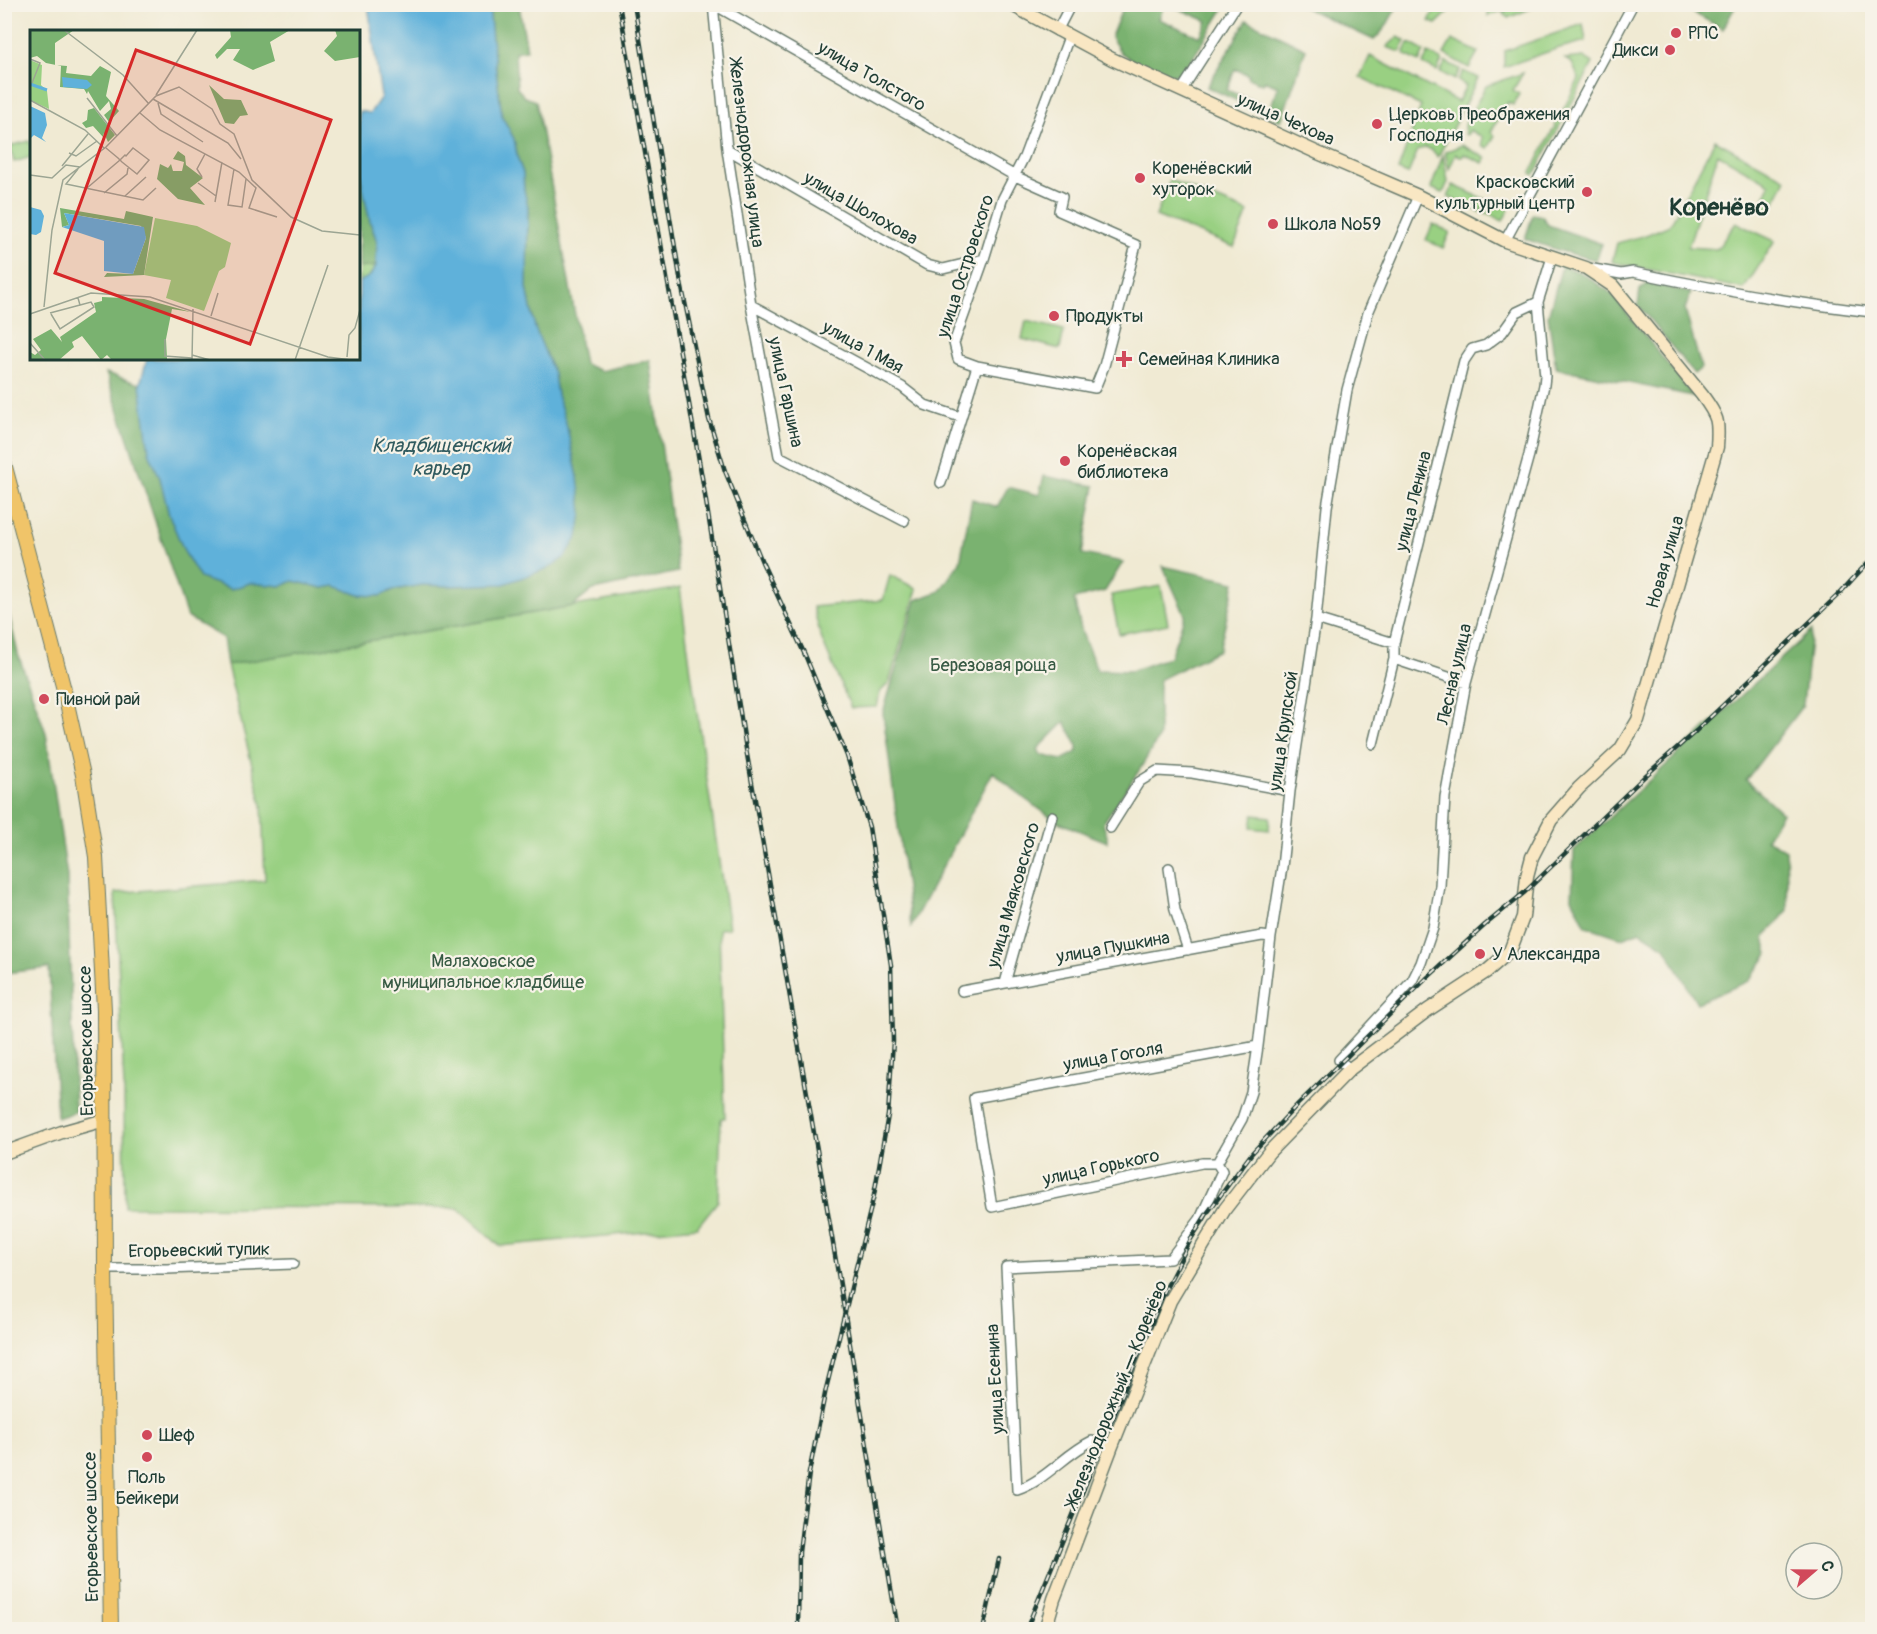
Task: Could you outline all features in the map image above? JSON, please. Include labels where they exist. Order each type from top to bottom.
[{"type":"main road","name":"улица Чехова","points":[[1010,4],[1057,31],[1181,91],[1418,196],[1505,241],[1552,257]]},
{"type":"main road","name":"Новая улица","points":[[1527,876],[1532,857],[1551,820],[1579,788],[1620,750],[1638,720],[1717,447],[1719,424],[1702,395],[1613,286],[1586,268],[1552,257]]},
{"type":"main road","name":"Егорьевское шоссе","points":[[4,463],[42,603],[72,727],[83,775],[96,857],[103,979],[111,1629]]},
{"type":"main road","name":"Железнодорожный — Коренёво","points":[[1045,1629],[1054,1599],[1112,1446],[1170,1301],[1225,1209],[1269,1152],[1350,1069],[1428,1010],[1486,972],[1510,951],[1523,917],[1527,876]]},
{"type":"main road","points":[[4,1153],[62,1132],[105,1120]]},
{"type":"street","name":"Железнодорожная улица","points":[[713,4],[728,149],[751,305]]},
{"type":"street","name":"улица Толстого","points":[[713,4],[1015,176]]},
{"type":"street","points":[[1057,31],[1071,4]]},
{"type":"street","points":[[1181,91],[1237,4]]},
{"type":"street","points":[[1505,241],[1633,4]]},
{"type":"street","name":"улица Островского","points":[[1015,176],[1062,197],[1059,211],[1136,245],[1104,366],[1095,388],[976,366],[958,359],[954,343],[1002,200],[1015,176],[1069,37]]},
{"type":"street","name":"улица Шолохова","points":[[728,149],[927,265],[944,269],[984,259]]},
{"type":"street","name":"улица Крупской","points":[[1006,1267],[1170,1259],[1200,1219],[1222,1172],[1217,1163],[1242,1119],[1251,1092],[1282,867],[1290,791],[1316,619],[1327,507],[1347,390],[1368,313],[1418,196]]},
{"type":"street","name":"Лесная улица","points":[[1350,1069],[1339,1060],[1412,981],[1433,928],[1440,886],[1445,797],[1466,683],[1529,454],[1544,385],[1538,302],[1552,257]]},
{"type":"street","name":"Новая улица","points":[[1586,268],[1621,274],[1633,272],[1747,295],[1813,306],[1872,312]]},
{"type":"street","points":[[1613,286],[1613,280],[1621,274]]},
{"type":"street","name":"улица Ленина","points":[[1372,744],[1394,659],[1394,643],[1464,361],[1472,349],[1486,345],[1502,333],[1517,312],[1538,302]]},
{"type":"street","name":"улица 1 Мая","points":[[751,305],[902,387],[925,405],[960,417]]},
{"type":"street","name":"улица Гаршина","points":[[751,305],[779,456],[903,521]]},
{"type":"street","points":[[941,483],[976,366]]},
{"type":"street","points":[[1316,619],[1394,643]]},
{"type":"street","points":[[1394,659],[1466,683]]},
{"type":"street","points":[[1110,828],[1139,782],[1157,771],[1192,773],[1290,791]]},
{"type":"street","name":"улица Маяковского","points":[[1005,983],[1053,816]]},
{"type":"street","points":[[1168,868],[1174,910],[1188,950]]},
{"type":"street","name":"улица Пушкина","points":[[962,992],[1262,936],[1271,937]]},
{"type":"street","name":"улица Гоголя","points":[[992,1207],[974,1098],[1258,1046]]},
{"type":"street","name":"улица Горького","points":[[992,1207],[1202,1163],[1217,1163]]},
{"type":"street","name":"Егорьевский тупик","points":[[105,1269],[293,1264]]},
{"type":"street","name":"улица Есенина","points":[[1006,1267],[1017,1490],[1031,1486],[1077,1449],[1092,1441],[1112,1446]]},
{"type":"green space","points":[[489,5],[519,5],[527,50],[515,52],[517,88],[525,97],[536,101],[584,364],[601,371],[650,360],[678,572],[593,590],[573,606],[227,665],[223,638],[187,617],[106,373],[140,384],[149,452],[160,478],[169,515],[185,553],[200,578],[231,589],[250,583],[282,586],[293,581],[323,588],[335,586],[359,595],[380,596],[393,590],[422,585],[504,584],[578,477],[557,395],[554,374],[535,328],[527,288],[528,207],[523,173],[514,139],[502,116]]},
{"type":"green space","points":[[1164,5],[1159,19],[1200,37],[1207,21],[1170,5],[1226,5],[1183,73],[1160,78],[1121,53],[1111,37],[1123,7]]},
{"type":"green space","points":[[1299,5],[1398,5],[1385,28],[1374,40]]},
{"type":"green space","points":[[1437,5],[1456,5],[1436,24],[1429,21]]},
{"type":"green space","points":[[1489,5],[1539,5],[1508,18],[1502,12],[1515,6],[1488,16]]},
{"type":"green space","points":[[1679,5],[1736,5],[1723,29]]},
{"type":"green space","points":[[1247,20],[1306,49],[1281,121],[1207,87]],"holes":[[[1235,69],[1249,75],[1248,78],[1263,84],[1265,81],[1278,87],[1270,108],[1227,90]]]},
{"type":"green space","points":[[1583,24],[1586,41],[1504,67],[1504,51]]},
{"type":"green space","points":[[1398,37],[1406,41],[1400,52],[1387,47]]},
{"type":"green space","points":[[1452,40],[1478,52],[1469,68],[1444,54]]},
{"type":"green space","points":[[1409,43],[1424,51],[1419,62],[1404,54]]},
{"type":"green space","points":[[1428,53],[1442,60],[1437,71],[1423,64]]},
{"type":"green space","points":[[1370,56],[1458,102],[1466,86],[1458,81],[1463,71],[1478,78],[1438,157],[1426,147],[1418,150],[1408,174],[1398,170],[1421,106],[1360,77]]},
{"type":"green space","points":[[1584,57],[1593,63],[1534,175],[1531,173],[1579,79],[1572,63],[1565,59]]},
{"type":"green space","points":[[1446,62],[1460,69],[1455,80],[1440,72]]},
{"type":"green space","points":[[1523,73],[1513,90],[1519,94],[1513,105],[1508,102],[1491,132],[1495,136],[1488,148],[1482,145],[1482,137],[1470,130],[1467,135],[1465,134],[1464,126],[1486,86]]},
{"type":"green space","points":[[1715,140],[1786,179],[1771,210],[1761,205],[1770,184],[1718,154],[1688,247],[1717,249],[1736,223],[1775,241],[1744,289],[1612,262],[1617,243],[1670,225]]},
{"type":"green space","points":[[29,141],[30,157],[14,162],[10,146]]},
{"type":"green space","points":[[1462,145],[1486,158],[1483,163],[1464,154],[1462,157],[1456,154],[1449,169],[1445,152]]},
{"type":"green space","points":[[1443,155],[1448,182],[1443,193],[1431,188]]},
{"type":"green space","points":[[360,174],[370,222],[377,241],[376,266],[360,268]]},
{"type":"green space","points":[[1170,180],[1248,212],[1234,247],[1156,216]]},
{"type":"green space","points":[[1453,185],[1486,200],[1481,212],[1448,197]]},
{"type":"green space","points":[[1491,202],[1512,203],[1503,221],[1486,213]]},
{"type":"green space","points":[[1533,214],[1542,216],[1548,225],[1602,244],[1596,260],[1525,239]]},
{"type":"green space","points":[[1433,224],[1450,232],[1443,248],[1426,240]]},
{"type":"green space","points":[[360,249],[376,266],[371,274],[360,282]]},
{"type":"green space","points":[[1562,266],[1580,272],[1611,293],[1693,396],[1556,368],[1548,316]]},
{"type":"green space","points":[[1648,283],[1691,293],[1685,309],[1701,368],[1694,374],[1638,305],[1640,290]]},
{"type":"green space","points":[[1026,321],[1064,330],[1060,349],[1022,339]]},
{"type":"green space","name":"Березовая роща","points":[[1044,476],[1095,486],[1082,554],[1123,562],[1105,591],[1074,599],[1082,633],[1097,670],[1131,671],[1170,657],[1185,615],[1163,566],[1235,582],[1219,650],[1159,680],[1159,737],[1103,823],[1107,842],[1058,822],[1025,799],[993,772],[911,926],[883,713],[916,600],[940,591],[960,562],[972,499],[997,507],[1008,487],[1039,495]],"holes":[[[1065,722],[1077,745],[1077,752],[1062,760],[1041,755],[1038,749]]]},
{"type":"green space","points":[[890,575],[917,589],[889,683],[880,692],[877,707],[851,708],[822,640],[813,607],[883,600]]},
{"type":"green space","points":[[1161,586],[1168,624],[1119,634],[1111,595]]},
{"type":"green space","name":"Малаховское муниципальное кладбище","points":[[680,588],[729,928],[719,929],[725,1118],[721,1118],[718,1201],[697,1227],[500,1246],[458,1208],[125,1207],[124,1088],[115,893],[265,880],[262,805],[227,665]]},
{"type":"green space","points":[[4,593],[18,654],[46,733],[67,876],[75,1112],[57,1118],[49,968],[5,973]]},
{"type":"green space","points":[[1811,631],[1803,705],[1746,780],[1782,813],[1766,839],[1786,850],[1788,910],[1764,938],[1768,954],[1749,981],[1697,1003],[1665,947],[1640,931],[1622,938],[1586,926],[1572,898],[1574,850]]},
{"type":"green space","points":[[1253,815],[1270,817],[1269,830],[1251,828]]},
{"type":"water","name":"Кладбищенский карьер","points":[[368,5],[489,5],[502,116],[514,139],[523,173],[528,207],[527,288],[535,328],[554,374],[557,395],[578,477],[582,513],[578,537],[565,557],[549,568],[504,584],[422,585],[393,590],[380,596],[359,595],[335,586],[323,588],[293,581],[282,586],[250,583],[231,589],[200,578],[185,553],[169,515],[160,478],[149,452],[140,384],[147,360],[360,360],[360,281],[370,276],[376,266],[377,241],[370,222],[360,174],[360,111],[370,113],[381,97]]},
{"type":"railway","points":[[619,4],[898,1630]]},
{"type":"railway","points":[[634,4],[681,283],[709,419],[725,471],[762,562],[805,655],[847,756],[869,827],[891,965],[893,1041],[888,1115],[874,1195],[826,1389],[809,1473],[799,1552],[798,1630]]},
{"type":"railway","points":[[1026,1630],[1165,1290],[1191,1239],[1208,1212],[1252,1153],[1298,1104],[1426,979],[1525,892],[1645,776],[1696,731],[1839,594],[1872,558]]},
{"type":"railway","points":[[983,1630],[999,1559]]},
{"type":"place","name":"РПС","points":[[1676,33]]},
{"type":"place","name":"Дикси","points":[[1670,50]]},
{"type":"place","name":"Церковь Преображения Господня","points":[[1377,124]]},
{"type":"place","name":"Коренёвский хуторок","points":[[1140,178]]},
{"type":"place","name":"Красковский культурный центр","points":[[1587,192]]},
{"type":"place","name":"Школа №59","points":[[1273,224]]},
{"type":"place","name":"Продукты","points":[[1054,316]]},
{"type":"place","name":"Семейная Клиника","points":[[1124,359]]},
{"type":"place","name":"Коренёвская библиотека","points":[[1065,461]]},
{"type":"place","name":"Пивной рай","points":[[44,699]]},
{"type":"place","name":"У Александра","points":[[1480,954]]},
{"type":"place","name":"Шеф","points":[[147,1435]]},
{"type":"place","name":"Поль Бейкери","points":[[147,1457]]},
{"type":"district","name":"Коренёво","points":[[1719,207]]}]
